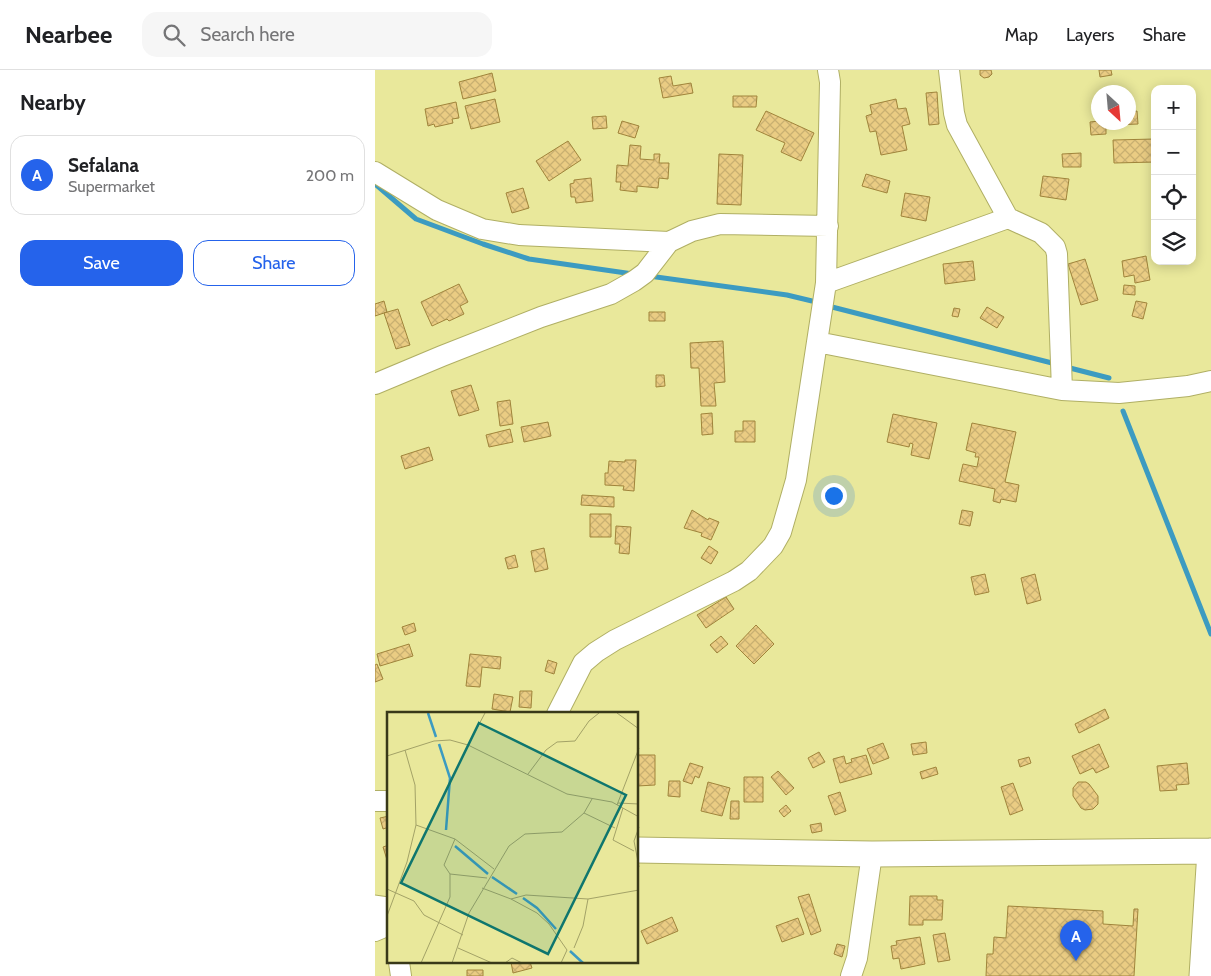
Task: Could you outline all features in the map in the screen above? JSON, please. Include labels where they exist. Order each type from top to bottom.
[{"type":"street","points":[[558,712],[583,663],[596,652],[615,640],[734,581],[749,571],[773,546],[781,532],[796,480],[825,283],[828,226],[830,82],[828,70]]},
{"type":"street","points":[[949,70],[957,124],[1008,218],[1041,233],[1055,247],[1057,254],[1061,376]]},
{"type":"street","points":[[375,172],[437,210],[482,229],[519,235],[669,242]]},
{"type":"street","points":[[825,283],[1008,218]]},
{"type":"street","points":[[375,384],[541,317],[611,294],[635,281],[645,273],[669,242],[692,231],[720,224],[828,226]]},
{"type":"street","points":[[817,342],[1061,376],[1119,393],[1188,386],[1211,381]]},
{"type":"street","points":[[639,850],[872,854],[1211,851],[1202,976]]},
{"type":"street","points":[[851,976],[857,958],[872,854]]},
{"type":"street","points":[[375,931],[387,926]]},
{"type":"building","points":[[980,70],[991,70],[992,74],[984,78],[980,75]]},
{"type":"building","points":[[1099,70],[1111,70],[1112,75],[1100,77]]},
{"type":"building","points":[[492,73],[496,91],[463,99],[459,82]]},
{"type":"building","points":[[671,76],[673,86],[691,83],[693,93],[663,98],[659,78]]},
{"type":"building","points":[[937,92],[939,124],[929,125],[926,93]]},
{"type":"building","points":[[733,96],[757,96],[756,107],[733,107]]},
{"type":"building","points":[[495,99],[500,122],[471,129],[465,106]]},
{"type":"building","points":[[896,99],[898,109],[906,108],[910,124],[902,126],[907,150],[881,155],[876,131],[870,132],[866,116],[872,114],[870,105]]},
{"type":"building","points":[[456,102],[459,118],[452,119],[453,123],[435,127],[434,124],[428,126],[425,109]]},
{"type":"building","points":[[766,111],[814,133],[801,161],[781,152],[785,143],[756,130]]},
{"type":"building","points":[[1137,111],[1138,124],[1136,124]]},
{"type":"building","points":[[606,116],[607,128],[593,129],[592,117]]},
{"type":"building","points":[[622,121],[639,126],[635,138],[618,133]]},
{"type":"building","points":[[1090,122],[1091,130],[1106,130],[1106,134],[1091,135]]},
{"type":"building","points":[[1151,139],[1151,162],[1114,163],[1113,140]]},
{"type":"building","points":[[568,141],[581,160],[549,181],[536,161]]},
{"type":"building","points":[[630,145],[641,146],[640,159],[654,160],[654,154],[660,154],[659,163],[669,163],[668,179],[659,178],[658,188],[637,186],[637,192],[620,190],[621,182],[616,182],[617,165],[628,166]]},
{"type":"building","points":[[1081,153],[1081,167],[1063,167],[1062,154]]},
{"type":"building","points":[[719,154],[743,155],[741,205],[717,204]]},
{"type":"building","points":[[866,174],[890,181],[887,193],[862,186]]},
{"type":"building","points":[[1043,176],[1069,179],[1066,200],[1040,196]]},
{"type":"building","points":[[591,178],[593,201],[576,203],[575,197],[571,197],[570,184],[574,183],[574,180]]},
{"type":"building","points":[[523,188],[529,208],[512,213],[506,193]]},
{"type":"building","points":[[905,193],[930,197],[926,221],[901,216]]},
{"type":"building","points":[[1146,256],[1150,280],[1135,283],[1134,275],[1124,277],[1122,261]]},
{"type":"building","points":[[1085,259],[1098,300],[1081,305],[1068,264]]},
{"type":"building","points":[[973,261],[975,280],[945,284],[943,264]]},
{"type":"building","points":[[459,284],[468,302],[460,306],[464,314],[432,326],[421,302]]},
{"type":"building","points":[[1124,285],[1135,286],[1135,295],[1123,294]]},
{"type":"building","points":[[384,301],[387,312],[375,316],[375,304]]},
{"type":"building","points":[[1136,301],[1147,303],[1143,319],[1132,316]]},
{"type":"building","points":[[987,307],[1004,317],[997,328],[980,318]]},
{"type":"building","points":[[954,308],[960,309],[958,317],[952,316]]},
{"type":"building","points":[[398,309],[410,345],[396,349],[384,313]]},
{"type":"building","points":[[649,312],[665,312],[665,321],[649,321]]},
{"type":"building","points":[[723,341],[725,382],[714,383],[716,406],[701,406],[699,368],[691,368],[690,343]]},
{"type":"building","points":[[656,375],[664,375],[665,386],[656,387]]},
{"type":"building","points":[[471,385],[479,410],[459,416],[451,391]]},
{"type":"building","points":[[510,400],[513,424],[500,426],[497,402]]},
{"type":"building","points":[[712,413],[713,434],[702,435],[701,414]]},
{"type":"building","points":[[893,414],[937,423],[929,459],[911,455],[913,444],[910,443],[909,447],[887,442]]},
{"type":"building","points":[[743,421],[755,421],[755,442],[735,442],[735,431],[743,431]]},
{"type":"building","points":[[548,422],[551,436],[524,442],[521,427]]},
{"type":"building","points":[[972,423],[1016,432],[1005,482],[1019,485],[1016,502],[1001,499],[1000,503],[993,501],[995,489],[959,481],[963,464],[977,467],[979,457],[975,457],[976,453],[966,450]]},
{"type":"building","points":[[510,429],[513,442],[489,447],[486,435]]},
{"type":"building","points":[[429,447],[433,460],[405,469],[401,456]]},
{"type":"building","points":[[625,460],[636,460],[634,491],[623,490],[624,486],[605,485],[605,473],[608,473],[609,461],[625,462]]},
{"type":"building","points":[[582,495],[614,497],[614,507],[581,505]]},
{"type":"building","points":[[692,510],[708,520],[709,518],[719,522],[711,540],[701,536],[702,533],[684,528]]},
{"type":"building","points":[[962,510],[973,512],[970,526],[959,524]]},
{"type":"building","points":[[590,514],[611,514],[611,537],[590,537]]},
{"type":"building","points":[[616,526],[631,527],[629,554],[619,553],[620,544],[615,544]]},
{"type":"building","points":[[709,546],[718,552],[711,564],[701,558]]},
{"type":"building","points":[[544,548],[548,569],[535,572],[531,551]]},
{"type":"building","points":[[515,555],[518,567],[508,569],[505,558]]},
{"type":"building","points":[[985,574],[989,592],[975,595],[971,577]]},
{"type":"building","points":[[1035,574],[1041,600],[1027,604],[1021,578]]},
{"type":"building","points":[[726,597],[734,609],[706,628],[697,615]]},
{"type":"building","points":[[414,623],[416,631],[405,635],[402,627]]},
{"type":"building","points":[[756,625],[774,644],[754,664],[736,646]]},
{"type":"building","points":[[721,636],[728,644],[717,653],[710,645]]},
{"type":"building","points":[[409,644],[413,656],[380,666],[377,654]]},
{"type":"building","points":[[470,654],[501,657],[500,669],[482,667],[480,687],[466,686]]},
{"type":"building","points":[[548,660],[557,663],[554,674],[545,671]]},
{"type":"building","points":[[377,664],[383,679],[375,682],[375,665]]},
{"type":"building","points":[[520,691],[532,691],[531,708],[519,707]]},
{"type":"building","points":[[494,694],[513,697],[510,712],[492,709]]},
{"type":"building","points":[[1105,709],[1109,718],[1079,733],[1075,724]]},
{"type":"building","points":[[926,742],[927,753],[913,755],[911,744]]},
{"type":"building","points":[[883,743],[889,758],[873,764],[867,749]]},
{"type":"building","points":[[1099,744],[1109,767],[1096,773],[1093,768],[1080,774],[1072,756]]},
{"type":"building","points":[[819,752],[825,762],[813,768],[808,758]]},
{"type":"building","points":[[639,755],[655,755],[655,785],[639,786]]},
{"type":"building","points":[[866,755],[872,774],[840,783],[833,759],[844,756],[846,764],[852,762],[851,759]]},
{"type":"building","points":[[1029,757],[1031,763],[1020,767],[1018,760]]},
{"type":"building","points":[[690,763],[703,767],[699,778],[695,776],[692,784],[683,781]]},
{"type":"building","points":[[1187,763],[1189,784],[1176,785],[1177,790],[1160,791],[1157,766]]},
{"type":"building","points":[[936,767],[938,774],[922,779],[920,772]]},
{"type":"building","points":[[778,771],[794,788],[786,795],[771,777]]},
{"type":"building","points":[[744,777],[763,777],[763,802],[744,802]]},
{"type":"building","points":[[669,781],[680,781],[680,797],[668,796]]},
{"type":"building","points":[[708,782],[730,788],[722,816],[701,811]]},
{"type":"building","points":[[1078,782],[1089,784],[1098,796],[1098,804],[1093,809],[1085,810],[1081,808],[1073,796],[1073,788]]},
{"type":"building","points":[[1013,783],[1023,810],[1010,815],[1001,787]]},
{"type":"building","points":[[840,792],[846,811],[835,815],[828,796]]},
{"type":"building","points":[[731,801],[739,801],[739,819],[730,819]]},
{"type":"building","points":[[786,805],[791,811],[784,817],[779,811]]},
{"type":"building","points":[[387,816],[387,828],[383,829],[380,818]]},
{"type":"building","points":[[821,823],[822,831],[812,833],[810,825]]},
{"type":"building","points":[[387,846],[387,860],[383,847]]},
{"type":"building","points":[[809,894],[821,931],[811,935],[798,897]]},
{"type":"building","points":[[910,896],[937,896],[937,900],[943,900],[942,920],[923,920],[923,925],[909,925]]},
{"type":"building","points":[[1008,906],[1103,911],[1103,924],[1133,926],[1134,909],[1138,909],[1134,976],[986,976],[987,954],[993,954],[994,937],[1006,938]]},
{"type":"building","points":[[672,917],[678,931],[647,944],[641,931]]},
{"type":"building","points":[[798,918],[804,934],[782,942],[776,926]]},
{"type":"building","points":[[945,933],[950,960],[938,962],[933,935]]},
{"type":"building","points":[[920,937],[925,964],[901,969],[899,958],[893,959],[891,946],[897,945],[896,941]]},
{"type":"building","points":[[837,944],[845,946],[842,957],[834,954]]},
{"type":"building","points":[[511,964],[531,964],[532,968],[513,973]]},
{"type":"building","points":[[467,970],[483,970],[483,976],[467,976]]},
{"type":"waterway","points":[[375,184],[416,219],[483,244],[529,259],[633,274]]},
{"type":"waterway","points":[[649,276],[787,295],[812,301]]},
{"type":"waterway","points":[[832,307],[1056,364]]},
{"type":"waterway","points":[[1066,367],[1109,378]]},
{"type":"waterway","points":[[1123,411],[1211,634]]},
{"type":"place","name":"Sefalana","points":[[1076,961]]}]
